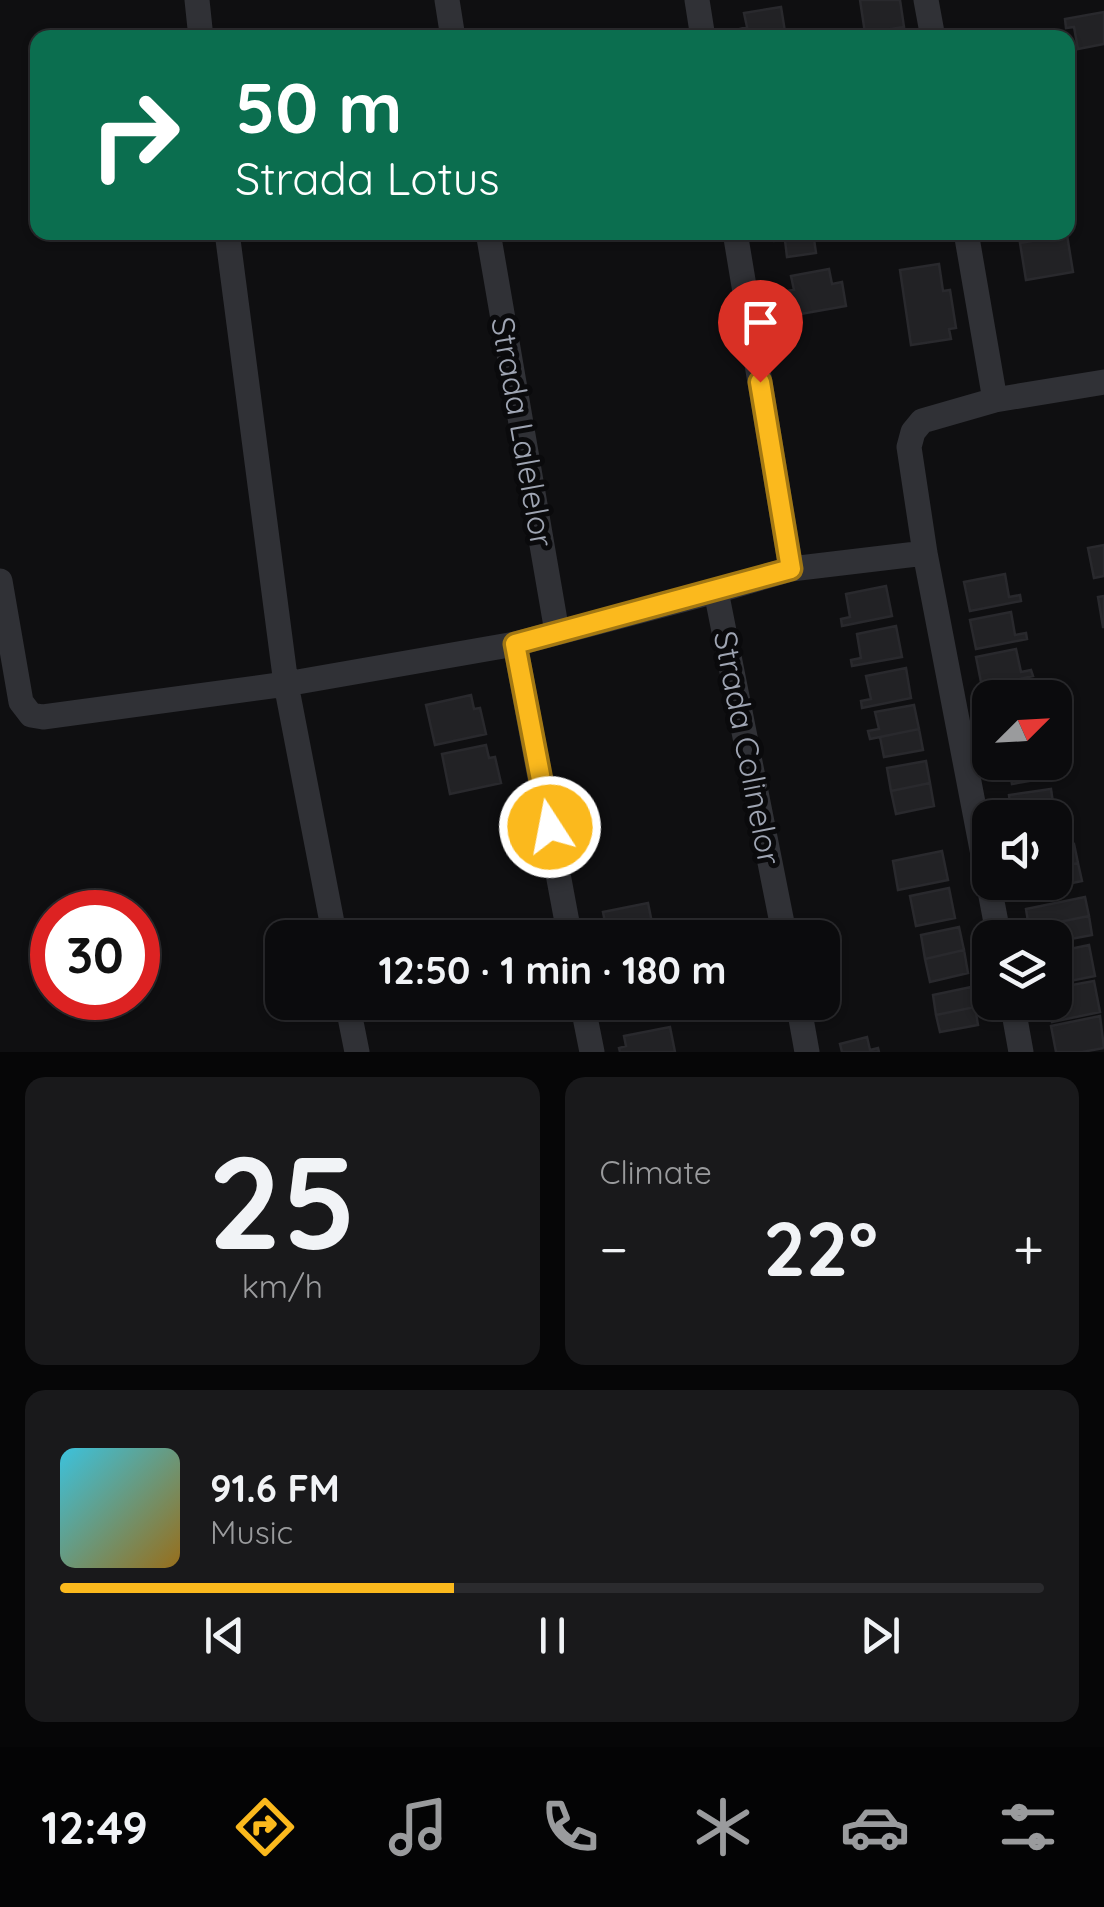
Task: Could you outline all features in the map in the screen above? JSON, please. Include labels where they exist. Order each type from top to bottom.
[{"type":"street","points":[[196,0],[201,30]]},
{"type":"street","points":[[447,0],[453,30]]},
{"type":"street","points":[[697,0],[702,30]]},
{"type":"street","points":[[926,0],[931,30]]},
{"type":"street","points":[[228,240],[286,684],[332,920]]},
{"type":"street","name":"Strada Lalelelor","points":[[489,240],[558,632]]},
{"type":"street","points":[[737,240],[791,569]]},
{"type":"street","points":[[967,240],[995,400]]},
{"type":"street","points":[[996,920],[908,448],[922,421],[995,400],[1104,382]]},
{"type":"street","name":"Strada Colinelor","points":[[781,920],[716,591],[791,569],[925,553]]},
{"type":"street","points":[[0,581],[21,702],[31,715],[42,717],[286,684],[515,644],[716,591]]},
{"type":"street","points":[[515,644],[567,920]]},
{"type":"street","points":[[351,1020],[357,1052]]},
{"type":"street","points":[[586,1020],[592,1052]]},
{"type":"street","points":[[802,1020],[808,1052]]},
{"type":"street","points":[[1015,1020],[1021,1052]]},
{"type":"building","points":[[860,0],[900,0],[904,27],[865,30]]},
{"type":"building","points":[[781,7],[785,30],[740,30],[747,27],[744,13]]},
{"type":"building","points":[[1104,12],[1104,44],[1078,49],[1074,27],[1066,28],[1065,19]]},
{"type":"building","points":[[785,240],[814,240],[816,253],[787,257]]},
{"type":"building","points":[[1068,240],[1073,272],[1026,280],[1020,243]]},
{"type":"building","points":[[939,264],[943,291],[950,290],[956,328],[949,329],[951,339],[911,345],[900,270]]},
{"type":"building","points":[[829,269],[832,284],[842,282],[846,306],[789,316],[785,291],[794,290],[791,276]]},
{"type":"building","points":[[1104,545],[1104,576],[1094,578],[1088,548]]},
{"type":"building","points":[[1005,574],[1009,597],[1020,595],[1021,601],[970,611],[964,582]]},
{"type":"building","points":[[886,586],[892,616],[842,626],[841,619],[850,617],[846,594]]},
{"type":"building","points":[[1104,596],[1104,627],[1103,627],[1098,597]]},
{"type":"building","points":[[1011,612],[1015,635],[1026,633],[1027,639],[976,649],[970,620]]},
{"type":"building","points":[[896,626],[902,657],[852,666],[851,660],[861,658],[857,634]]},
{"type":"building","points":[[1016,649],[1021,672],[1031,670],[1033,676],[981,680],[976,657]]},
{"type":"building","points":[[906,668],[911,698],[862,708],[861,701],[871,699],[866,676]]},
{"type":"building","points":[[471,695],[474,709],[480,708],[486,734],[435,745],[426,705]]},
{"type":"building","points":[[914,705],[919,729],[870,739],[868,731],[879,729],[875,712]]},
{"type":"building","points":[[919,729],[923,750],[884,757],[880,737]]},
{"type":"building","points":[[486,745],[489,758],[495,757],[501,783],[450,794],[442,754]]},
{"type":"building","points":[[926,761],[930,783],[891,791],[887,768]]},
{"type":"building","points":[[930,783],[934,806],[896,814],[891,791]]},
{"type":"building","points":[[1051,789],[1053,800],[1010,800],[1009,795]]},
{"type":"building","points":[[1072,844],[1078,863],[1072,864]]},
{"type":"building","points":[[942,851],[948,880],[898,890],[893,861]]},
{"type":"building","points":[[1078,863],[1082,881],[1072,883],[1072,864]]},
{"type":"building","points":[[949,888],[955,918],[916,926],[910,896]]},
{"type":"building","points":[[1085,897],[1089,916],[1028,920],[1026,909]]},
{"type":"building","points":[[648,903],[651,920],[605,920],[603,912]]},
{"type":"building","points":[[1089,916],[1092,935],[1072,939],[1069,920]]},
{"type":"building","points":[[959,927],[964,950],[925,959],[921,935]]},
{"type":"building","points":[[1089,945],[1095,976],[1072,981],[1072,948]]},
{"type":"building","points":[[964,950],[968,973],[930,982],[925,959]]},
{"type":"building","points":[[1094,981],[1100,1012],[1072,1018],[1072,985]]},
{"type":"building","points":[[971,987],[972,1008],[936,1015],[933,995]]},
{"type":"building","points":[[972,1008],[972,1020],[977,1020],[978,1025],[940,1032],[936,1015]]},
{"type":"building","points":[[1100,1016],[1104,1048],[1056,1052],[1051,1026]]},
{"type":"building","points":[[670,1027],[675,1052],[620,1052],[619,1048],[626,1046],[624,1036]]},
{"type":"building","points":[[867,1037],[870,1050],[878,1048],[879,1052],[842,1052],[840,1044]]},
{"type":"route","points":[[550,827],[515,644],[791,569],[760,382]]}]
